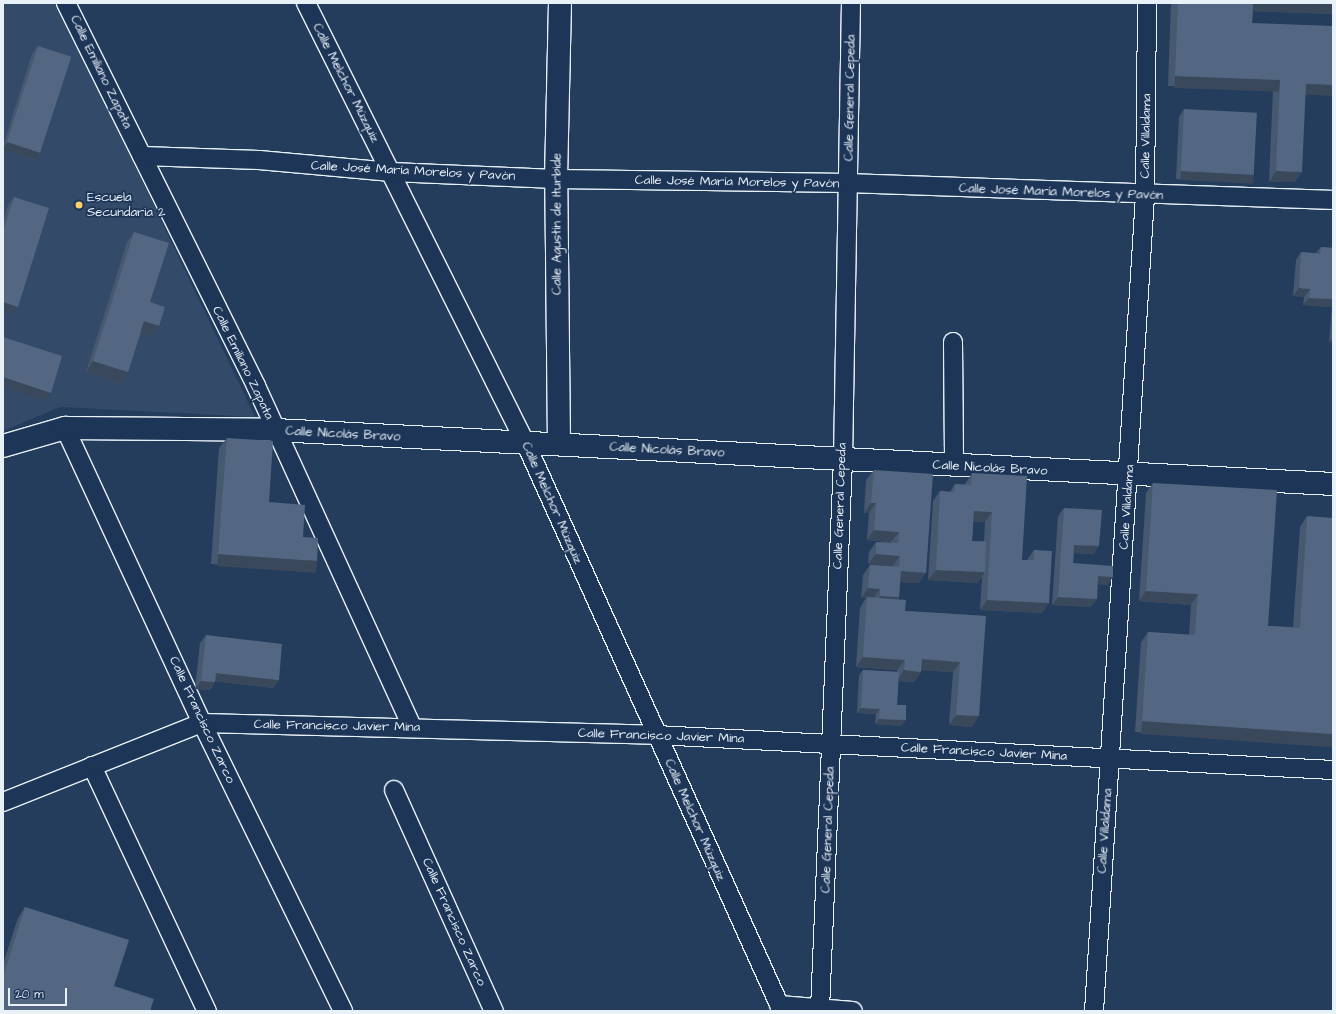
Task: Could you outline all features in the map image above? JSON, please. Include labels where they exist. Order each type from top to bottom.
[{"type":"street","name":"Calle Emiliano Zapata","points":[[66,3],[275,430],[412,727]]},
{"type":"street","name":"Calle Melchor Múzquiz","points":[[306,3],[526,444],[780,1008]]},
{"type":"street","name":"Calle Agustín de Iturbide","points":[[559,444],[556,179],[560,3]]},
{"type":"street","name":"Calle General Cepeda","points":[[820,1009],[842,460],[851,3]]},
{"type":"street","name":"Calle Villaldama","points":[[1094,1011],[1146,196],[1147,3]]},
{"type":"street","name":"Calle José María Morelos y Pavón","points":[[142,156],[258,160],[391,172],[556,179],[848,183],[1146,196],[1333,200]]},
{"type":"street","points":[[953,342],[954,466]]},
{"type":"street","name":"Calle Nicolás Bravo","points":[[3,446],[65,428],[275,430],[954,466],[1333,484]]},
{"type":"street","name":"Calle Francisco Zarco","points":[[65,428],[202,723],[343,1011]]},
{"type":"street","name":"Calle Francisco Javier Mina","points":[[3,802],[202,723],[412,727],[656,735],[1333,770]]},
{"type":"street","points":[[92,766],[207,1011]]},
{"type":"street","name":"Calle Francisco Zarco","points":[[394,790],[494,1011]]},
{"type":"street","points":[[780,1008],[853,1011]]},
{"type":"shaded area","name":"Escuela Secundaria 2","points":[[3,3],[57,3],[255,417],[60,407],[3,431]]},
{"type":"building","points":[[1178,3],[1253,3],[1252,23],[1333,26],[1333,85],[1306,84],[1302,172],[1276,171],[1280,80],[1175,76]]},
{"type":"building","points":[[38,46],[71,57],[40,153],[7,142]]},
{"type":"building","points":[[1184,109],[1257,113],[1254,175],[1181,171]]},
{"type":"building","points":[[14,197],[49,208],[18,307],[3,302],[3,232]]},
{"type":"building","points":[[134,232],[169,243],[150,302],[165,307],[159,326],[144,321],[128,372],[93,361]]},
{"type":"building","points":[[1321,247],[1333,248],[1333,299],[1309,298],[1310,289],[1299,288],[1301,252],[1320,254]]},
{"type":"building","points":[[3,337],[62,356],[51,393],[3,377]]},
{"type":"building","points":[[227,438],[273,441],[269,502],[305,505],[303,537],[318,538],[317,561],[218,554]]},
{"type":"building","points":[[874,470],[933,474],[926,573],[901,571],[899,597],[880,596],[880,589],[868,588],[870,565],[899,567],[900,556],[876,554],[876,542],[898,543],[899,532],[874,530],[876,503],[871,503]]},
{"type":"building","points":[[972,473],[1027,476],[1022,560],[1034,560],[1034,550],[1052,551],[1049,603],[987,600],[992,512],[974,511],[972,541],[986,542],[985,572],[936,570],[940,491],[954,492],[955,484],[971,485]]},
{"type":"building","points":[[1153,483],[1277,490],[1268,626],[1300,628],[1307,516],[1333,518],[1333,734],[1142,721],[1148,632],[1195,635],[1198,594],[1146,591]]},
{"type":"building","points":[[1064,508],[1102,510],[1099,546],[1074,545],[1073,563],[1113,566],[1113,577],[1098,576],[1097,599],[1058,597]]},
{"type":"building","points":[[867,597],[906,600],[905,611],[986,616],[979,716],[956,715],[960,662],[922,659],[921,672],[904,670],[905,660],[863,657]]},
{"type":"building","points":[[206,635],[282,644],[279,680],[216,673],[215,682],[201,681]]},
{"type":"building","points":[[863,670],[899,672],[897,705],[906,705],[906,720],[879,719],[880,709],[861,708]]},
{"type":"building","points":[[25,907],[129,940],[114,986],[154,999],[150,1011],[3,1011],[3,977]]},
{"type":"place","name":"Escuela Secundaria 2","points":[[79,205]]}]
